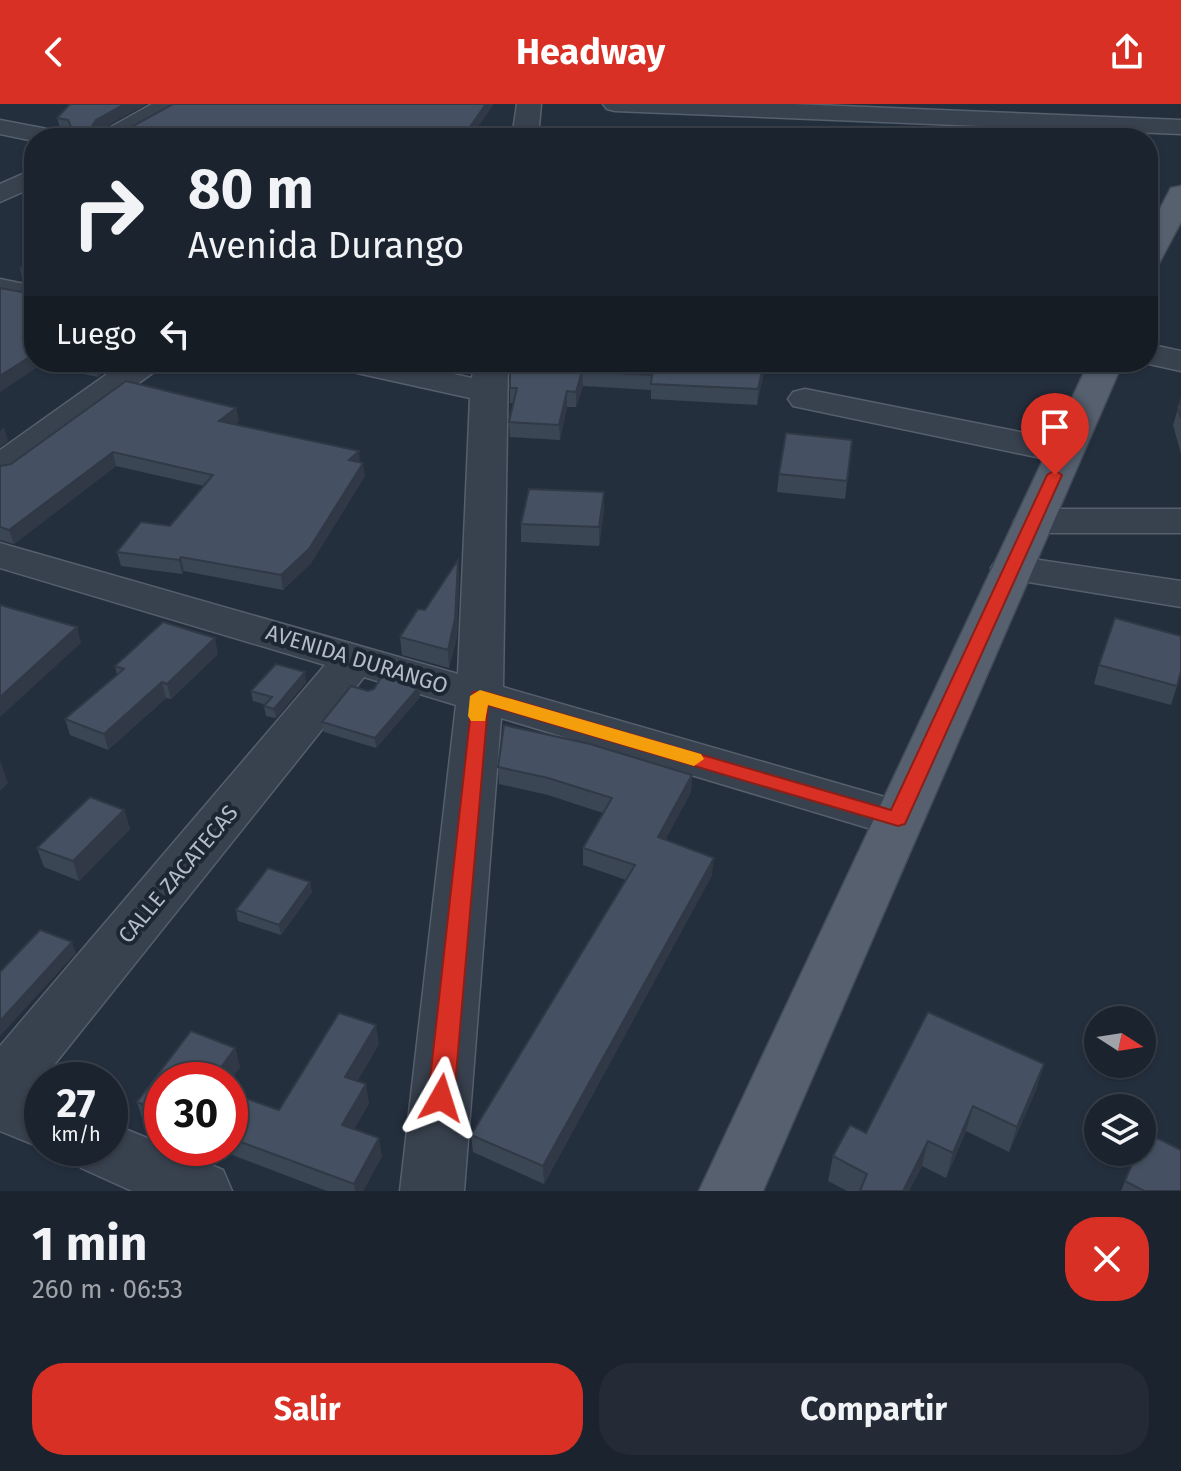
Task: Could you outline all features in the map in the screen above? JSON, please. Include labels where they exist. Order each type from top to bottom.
[{"type":"main road","points":[[1158,239],[1181,194]]},
{"type":"main road","points":[[731,1191],[1101,372]]},
{"type":"street","points":[[127,128],[170,104]]},
{"type":"street","points":[[526,128],[529,104]]},
{"type":"street","points":[[615,104],[1181,127]]},
{"type":"street","points":[[0,127],[24,131]]},
{"type":"street","points":[[0,194],[24,182]]},
{"type":"street","points":[[0,288],[24,293]]},
{"type":"street","points":[[1158,356],[1181,361]]},
{"type":"street","points":[[0,467],[132,372]]},
{"type":"street","points":[[432,1191],[480,696],[489,377],[443,372]]},
{"type":"street","points":[[805,399],[1065,452]]},
{"type":"street","points":[[1034,521],[1181,521]]},
{"type":"street","name":"AVENIDA DURANGO","points":[[0,555],[898,819]]},
{"type":"street","points":[[1012,568],[1181,594]]},
{"type":"street","name":"CALLE ZACATECAS","points":[[0,1090],[356,658]]},
{"type":"street","points":[[0,1102],[24,1113]]},
{"type":"street","points":[[128,1159],[200,1191]]},
{"type":"building","points":[[70,104],[125,104],[96,120],[91,128],[72,128],[68,120],[57,118]]},
{"type":"building","points":[[173,104],[486,104],[469,128],[130,128]]},
{"type":"building","points":[[0,288],[24,292],[24,360],[0,376]]},
{"type":"building","points":[[510,372],[582,372],[576,392],[567,391],[559,425],[509,422],[517,388],[510,388]]},
{"type":"building","points":[[600,372],[762,372],[758,389],[651,384],[652,375]]},
{"type":"building","points":[[126,381],[236,408],[219,421],[359,451],[349,460],[363,463],[309,549],[281,575],[181,557],[179,560],[117,552],[141,522],[170,526],[213,475],[113,452],[9,530],[0,527],[0,466],[11,464]]},
{"type":"building","points":[[786,433],[852,440],[847,481],[779,474]]},
{"type":"building","points":[[529,489],[604,492],[599,527],[521,524]]},
{"type":"building","points":[[458,560],[455,619],[448,650],[400,637],[418,609],[425,610]]},
{"type":"building","points":[[0,605],[77,627],[0,697]]},
{"type":"building","points":[[1115,618],[1181,636],[1181,671],[1177,686],[1099,665]]},
{"type":"building","points":[[163,622],[215,638],[167,684],[162,682],[104,734],[65,719],[124,669],[115,666]]},
{"type":"building","points":[[276,664],[305,672],[274,709],[264,706],[272,697],[251,691]]},
{"type":"building","points":[[382,676],[419,687],[375,738],[322,722],[351,686],[368,691],[374,689]]},
{"type":"building","points":[[504,725],[590,744],[692,775],[658,837],[714,858],[543,1166],[471,1135],[635,865],[583,848],[612,798],[548,778],[498,767]]},
{"type":"building","points":[[90,797],[124,810],[73,861],[37,848]]},
{"type":"building","points":[[268,868],[310,882],[279,925],[236,910]]},
{"type":"building","points":[[40,930],[72,942],[0,1021],[0,972]]},
{"type":"building","points":[[928,1012],[1044,1064],[1017,1127],[973,1106],[953,1153],[928,1141],[903,1191],[860,1191],[867,1174],[833,1156],[850,1125],[866,1133]]},
{"type":"building","points":[[339,1013],[376,1025],[345,1077],[366,1084],[342,1125],[379,1138],[354,1184],[248,1145],[248,1099],[279,1110]]},
{"type":"building","points":[[191,1031],[235,1048],[225,1062],[167,1062]]},
{"type":"building","points":[[144,1093],[144,1105],[137,1102]]},
{"type":"building","points":[[1156,1138],[1181,1150],[1181,1191],[1144,1191],[1125,1181],[1131,1166],[1156,1166]]},
{"type":"slow traffic","points":[[478,716],[480,696],[694,759]]},
{"type":"route","points":[[441,1098],[480,696],[898,819],[1055,475]]}]
